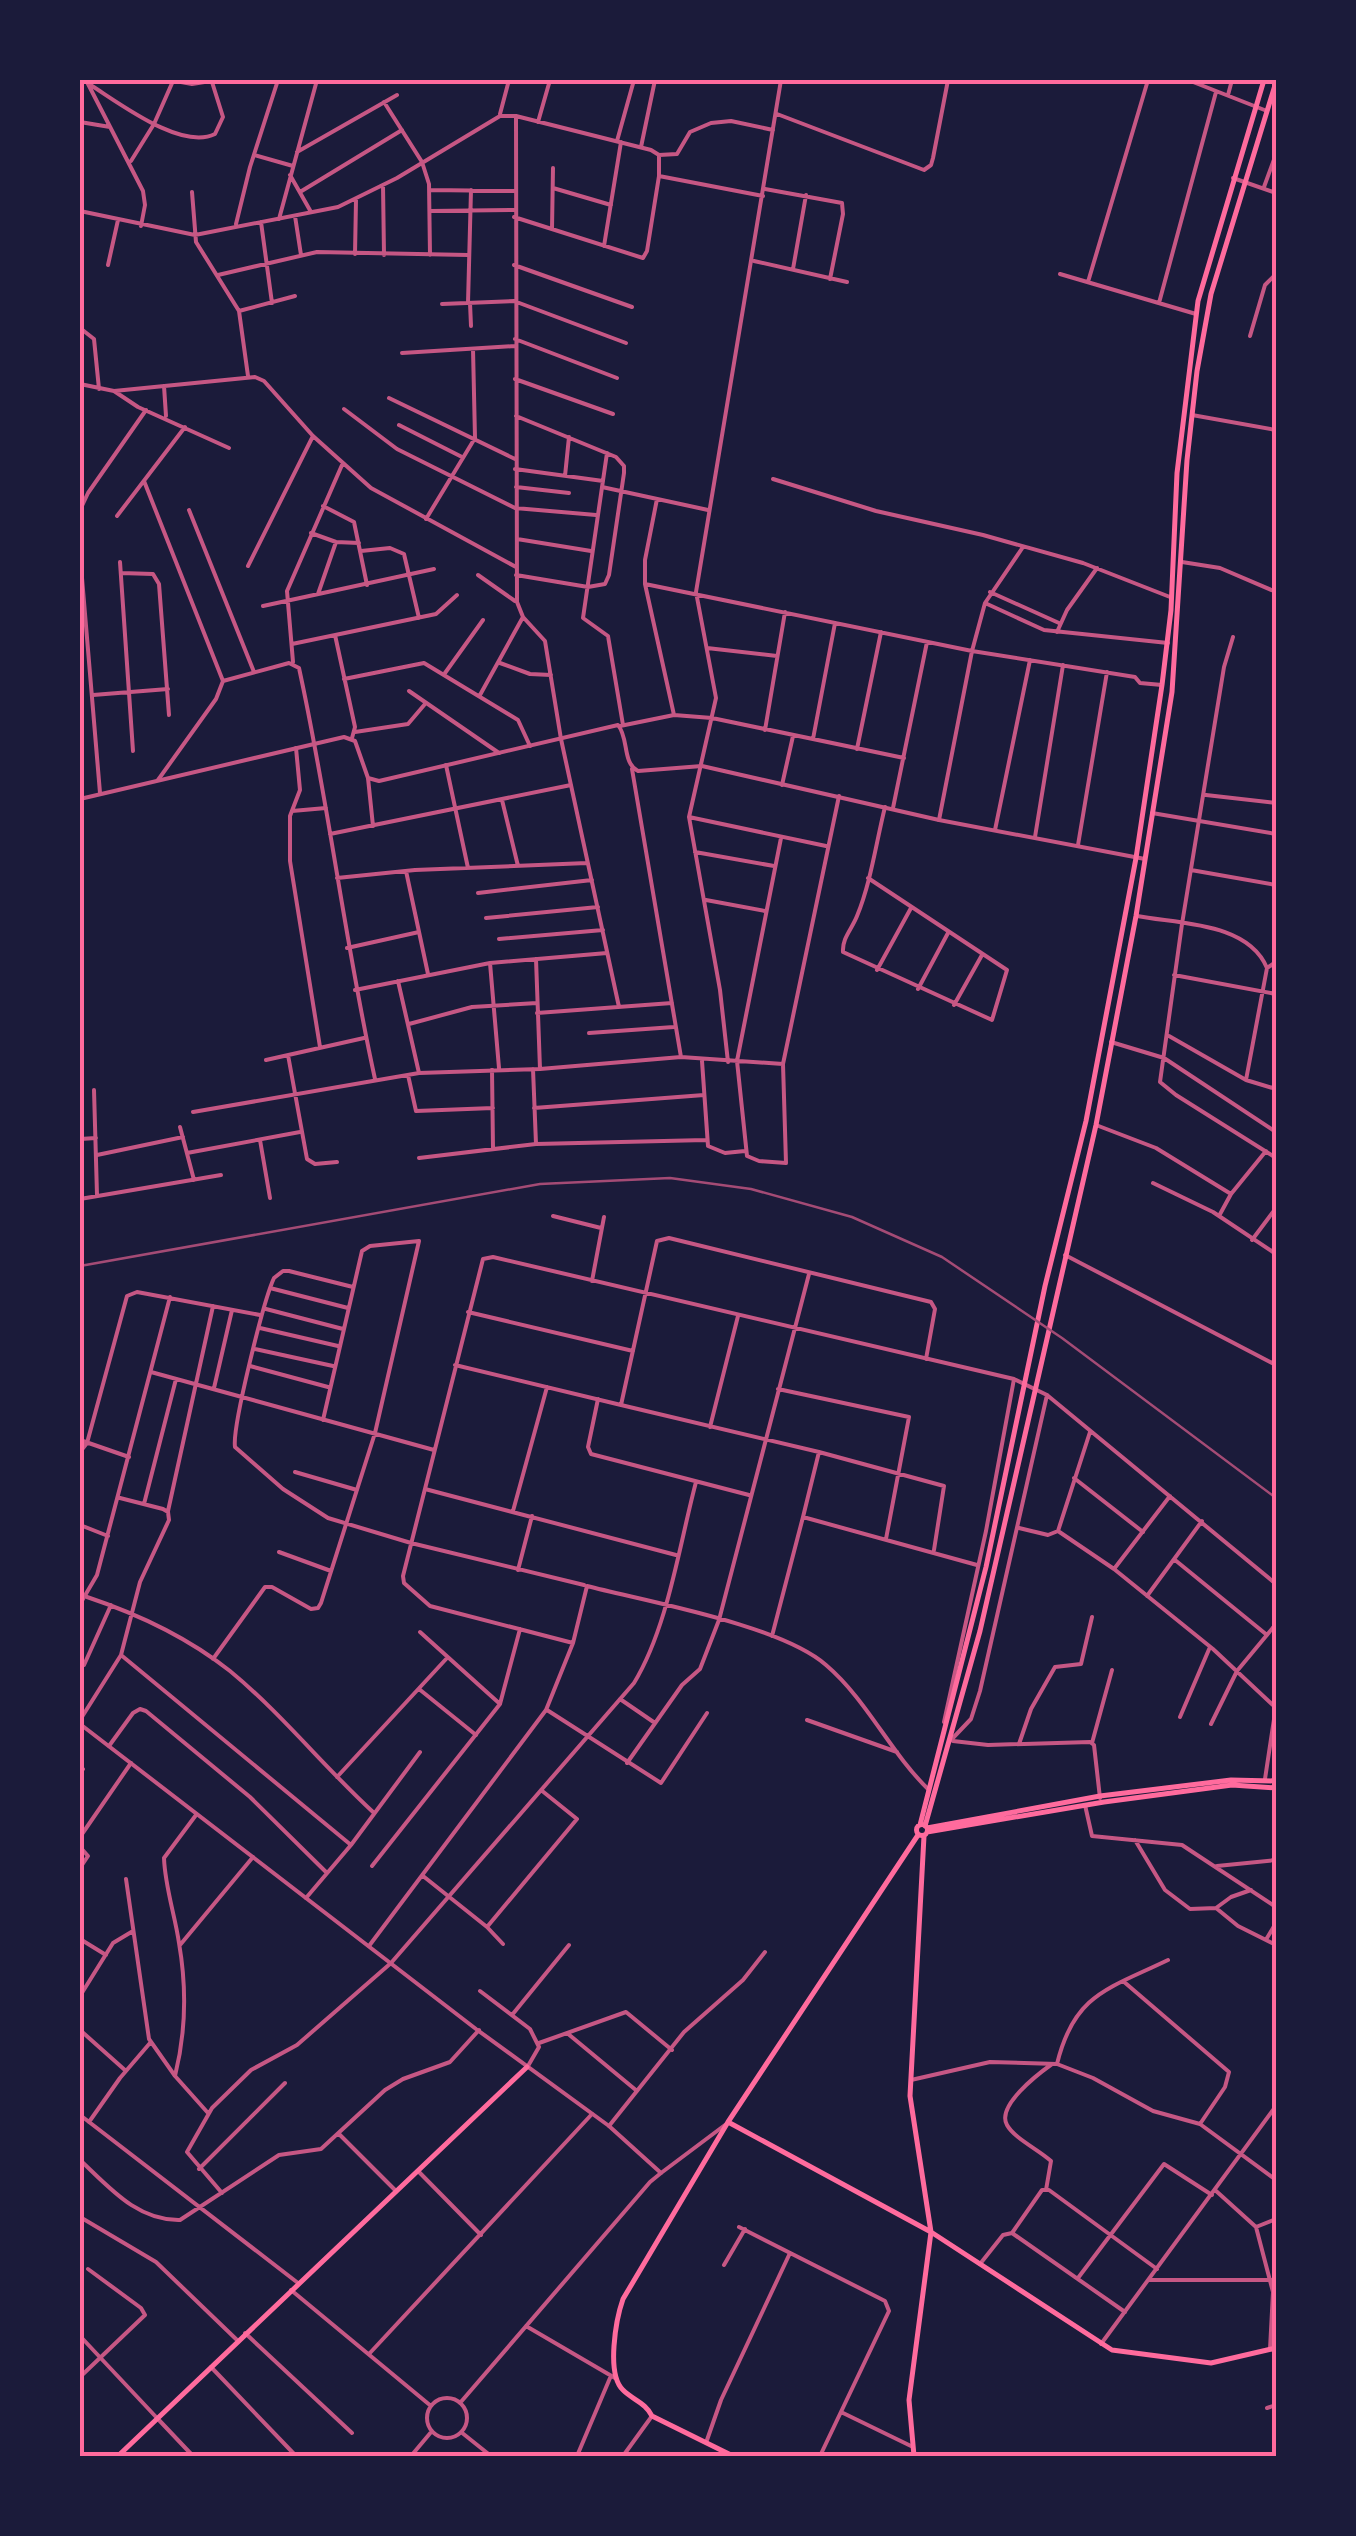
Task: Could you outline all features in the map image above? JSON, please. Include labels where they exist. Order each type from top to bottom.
[{"type":"main road","points":[[733,2456],[652,2416],[646,2405],[620,2388],[613,2378],[616,2320],[623,2299],[728,2122],[924,1830],[951,1740],[1096,1125],[1136,916],[1172,692],[1177,473],[1196,314],[1202,282],[1264,80]]},
{"type":"main road","points":[[914,2456],[909,2400],[931,2232],[910,2096],[928,1789],[986,1567],[1045,1286],[1086,1120],[1136,858],[1180,585],[1192,415],[1211,294],[1276,82]]},
{"type":"main road","points":[[1172,585],[1180,585]]},
{"type":"main road","points":[[924,1830],[1232,1780],[1265,1779],[1276,1784]]},
{"type":"main road","points":[[924,1830],[1086,1805],[1100,1799],[1276,1784]]},
{"type":"main road","points":[[118,2456],[527,2068]]},
{"type":"main road","points":[[728,2122],[931,2232],[1112,2350],[1211,2363],[1273,2348]]},
{"type":"street","points":[[88,82],[154,124],[200,140],[215,134],[220,126],[223,108],[215,81],[192,84],[172,80],[154,124],[131,164]]},
{"type":"street","points":[[236,227],[253,155],[278,80]]},
{"type":"street","points":[[278,219],[317,80]]},
{"type":"street","points":[[500,116],[509,80]]},
{"type":"street","points":[[538,122],[550,80]]},
{"type":"street","points":[[604,248],[619,142],[634,80]]},
{"type":"street","points":[[640,147],[655,80]]},
{"type":"street","points":[[728,1062],[720,990],[689,817],[712,718],[714,683],[696,592],[782,80]]},
{"type":"street","points":[[776,114],[924,170],[933,158],[948,80]]},
{"type":"street","points":[[1088,282],[1148,80]]},
{"type":"street","points":[[1188,80],[1267,112]]},
{"type":"street","points":[[1227,96],[1232,80]]},
{"type":"street","points":[[88,82],[145,198],[141,226]]},
{"type":"street","points":[[1159,303],[1216,92]]},
{"type":"street","points":[[296,152],[397,95]]},
{"type":"street","points":[[384,102],[422,162],[430,190],[430,256]]},
{"type":"street","points":[[80,219],[81,211],[194,235],[311,212],[356,200],[500,116],[516,116],[659,155],[677,154],[690,132],[720,121],[774,130]]},
{"type":"street","points":[[516,116],[516,602]]},
{"type":"street","points":[[80,122],[112,127]]},
{"type":"street","points":[[300,192],[402,130]]},
{"type":"street","points":[[1264,189],[1276,154]]},
{"type":"street","points":[[253,155],[293,166]]},
{"type":"street","points":[[514,217],[640,260],[646,256],[659,155]]},
{"type":"street","points":[[552,230],[553,168]]},
{"type":"street","points":[[290,174],[311,212]]},
{"type":"street","points":[[659,176],[763,196]]},
{"type":"street","points":[[1233,178],[1276,193]]},
{"type":"street","points":[[384,185],[384,255]]},
{"type":"street","points":[[553,188],[611,205]]},
{"type":"street","points":[[765,189],[840,201],[844,206],[830,279]]},
{"type":"street","points":[[430,190],[515,191]]},
{"type":"street","points":[[471,190],[471,326]]},
{"type":"street","points":[[192,192],[194,235],[239,312],[248,376]]},
{"type":"street","points":[[792,270],[806,195]]},
{"type":"street","points":[[356,200],[356,254]]},
{"type":"street","points":[[430,211],[514,210]]},
{"type":"street","points":[[294,216],[301,255]]},
{"type":"street","points":[[108,265],[118,220]]},
{"type":"street","points":[[261,222],[272,303]]},
{"type":"street","points":[[218,275],[318,252],[468,256]]},
{"type":"street","points":[[752,261],[847,282]]},
{"type":"street","points":[[514,265],[632,307]]},
{"type":"street","points":[[1060,274],[1196,314]]},
{"type":"street","points":[[1250,336],[1266,285],[1276,274]]},
{"type":"street","points":[[239,312],[295,296]]},
{"type":"street","points":[[442,304],[514,301],[626,343]]},
{"type":"street","points":[[80,328],[94,339],[99,389]]},
{"type":"street","points":[[515,339],[617,378]]},
{"type":"street","points":[[402,353],[515,346]]},
{"type":"street","points":[[426,519],[475,438],[473,348]]},
{"type":"street","points":[[114,392],[248,376],[264,381],[342,465],[372,488],[516,567]]},
{"type":"street","points":[[515,379],[613,414]]},
{"type":"street","points":[[80,384],[114,392],[230,448]]},
{"type":"street","points":[[164,386],[167,418]]},
{"type":"street","points":[[390,398],[516,459]]},
{"type":"street","points":[[344,409],[378,437],[451,478],[516,508],[596,515]]},
{"type":"street","points":[[100,793],[80,510],[146,410]]},
{"type":"street","points":[[1192,415],[1276,430]]},
{"type":"street","points":[[515,416],[607,453],[624,466],[608,580],[598,587],[588,587],[516,575]]},
{"type":"street","points":[[399,426],[463,458]]},
{"type":"street","points":[[117,516],[186,427]]},
{"type":"street","points":[[248,566],[313,436]]},
{"type":"street","points":[[565,476],[568,437]]},
{"type":"street","points":[[607,453],[583,618],[608,636],[681,1057]]},
{"type":"street","points":[[342,465],[292,576],[286,602],[293,662],[300,668],[316,744],[347,948],[374,1080]]},
{"type":"street","points":[[516,469],[565,476],[708,510]]},
{"type":"street","points":[[773,479],[876,512],[1023,546],[1096,568],[1172,598]]},
{"type":"street","points":[[144,480],[223,681],[216,698],[158,780]]},
{"type":"street","points":[[516,487],[569,494]]},
{"type":"street","points":[[657,499],[644,584],[674,715]]},
{"type":"street","points":[[323,506],[354,522],[368,585]]},
{"type":"street","points":[[189,510],[254,672]]},
{"type":"street","points":[[311,532],[336,542],[360,543]]},
{"type":"street","points":[[516,539],[591,552]]},
{"type":"street","points":[[318,595],[336,542]]},
{"type":"street","points":[[939,820],[972,651],[986,603],[1023,546]]},
{"type":"street","points":[[361,551],[390,548],[404,554],[419,618]]},
{"type":"street","points":[[120,562],[133,752]]},
{"type":"street","points":[[1182,562],[1220,568],[1276,592]]},
{"type":"street","points":[[1056,633],[1096,568]]},
{"type":"street","points":[[263,606],[434,569]]},
{"type":"street","points":[[121,573],[149,573],[156,578],[169,715]]},
{"type":"street","points":[[478,575],[516,602],[541,633],[620,1007]]},
{"type":"street","points":[[644,584],[1162,685]]},
{"type":"street","points":[[990,592],[1059,623]]},
{"type":"street","points":[[292,644],[442,612],[457,594]]},
{"type":"street","points":[[986,603],[1026,625],[1056,633],[1168,643]]},
{"type":"street","points":[[765,730],[786,612]]},
{"type":"street","points":[[480,696],[524,616]]},
{"type":"street","points":[[445,674],[483,620]]},
{"type":"street","points":[[814,739],[835,622]]},
{"type":"street","points":[[858,750],[881,632]]},
{"type":"street","points":[[335,636],[353,735],[368,778],[373,826]]},
{"type":"street","points":[[1233,637],[1224,668],[1182,924],[1160,1082],[1276,1158]]},
{"type":"street","points":[[893,809],[928,642]]},
{"type":"street","points":[[707,648],[778,656]]},
{"type":"street","points":[[995,830],[1030,660]]},
{"type":"street","points":[[223,681],[293,662]]},
{"type":"street","points":[[344,679],[424,663],[518,720],[530,746]]},
{"type":"street","points":[[500,663],[530,674],[551,674]]},
{"type":"street","points":[[1035,837],[1063,666]]},
{"type":"street","points":[[1078,846],[1106,672]]},
{"type":"street","points":[[92,695],[168,689]]},
{"type":"street","points":[[409,691],[498,753]]},
{"type":"street","points":[[80,799],[408,724],[425,703]]},
{"type":"street","points":[[368,778],[379,781],[674,715],[712,718],[904,758]]},
{"type":"street","points":[[782,785],[793,736]]},
{"type":"street","points":[[296,748],[300,790],[288,826],[290,861],[320,1048]]},
{"type":"street","points":[[446,765],[468,868]]},
{"type":"street","points":[[632,768],[644,772],[702,766],[939,820],[1145,859]]},
{"type":"street","points":[[330,834],[571,785]]},
{"type":"street","points":[[1205,794],[1276,803]]},
{"type":"street","points":[[781,838],[738,1061],[746,1151],[751,1159],[786,1163],[783,1064],[839,796]]},
{"type":"street","points":[[502,800],[518,866]]},
{"type":"street","points":[[868,878],[1007,971],[992,1020],[876,970],[848,956],[842,947],[857,917],[885,807]]},
{"type":"street","points":[[292,810],[326,808]]},
{"type":"street","points":[[1152,813],[1276,834]]},
{"type":"street","points":[[689,817],[828,846]]},
{"type":"street","points":[[695,852],[774,866]]},
{"type":"street","points":[[337,878],[588,863]]},
{"type":"street","points":[[1191,870],[1276,885]]},
{"type":"street","points":[[406,871],[428,974]]},
{"type":"street","points":[[478,894],[592,880]]},
{"type":"street","points":[[704,900],[765,911]]},
{"type":"street","points":[[486,918],[598,907]]},
{"type":"street","points":[[876,970],[911,908]]},
{"type":"street","points":[[1136,916],[1241,938],[1261,956],[1267,968],[1246,1080]]},
{"type":"street","points":[[499,939],[603,930]]},
{"type":"street","points":[[347,948],[419,932]]},
{"type":"street","points":[[918,989],[948,933]]},
{"type":"street","points":[[355,990],[490,963],[608,953]]},
{"type":"street","points":[[954,1006],[982,955]]},
{"type":"street","points":[[536,959],[536,1144]]},
{"type":"street","points":[[1267,968],[1276,962]]},
{"type":"street","points":[[490,963],[496,1070],[493,1149]]},
{"type":"street","points":[[1174,975],[1276,994]]},
{"type":"street","points":[[398,981],[418,1073]]},
{"type":"street","points":[[537,1014],[672,1002]]},
{"type":"street","points":[[409,1024],[456,1010],[536,1003]]},
{"type":"street","points":[[589,1033],[676,1026]]},
{"type":"street","points":[[1167,1035],[1246,1080],[1276,1089]]},
{"type":"street","points":[[266,1060],[365,1037]]},
{"type":"street","points":[[1111,1042],[1164,1058],[1276,1132]]},
{"type":"street","points":[[288,1055],[310,1162],[337,1162]]},
{"type":"street","points":[[193,1112],[418,1073],[537,1069],[681,1057],[783,1064]]},
{"type":"street","points":[[702,1060],[706,1140],[714,1150],[746,1151]]},
{"type":"street","points":[[408,1075],[416,1111],[493,1108]]},
{"type":"street","points":[[94,1090],[97,1197]]},
{"type":"street","points":[[534,1108],[704,1095]]},
{"type":"street","points":[[1096,1125],[1156,1148],[1231,1194]]},
{"type":"street","points":[[180,1126],[194,1180]]},
{"type":"street","points":[[187,1153],[301,1132]]},
{"type":"street","points":[[96,1155],[183,1137]]},
{"type":"street","points":[[80,1140],[96,1138]]},
{"type":"street","points":[[260,1140],[270,1198]]},
{"type":"street","points":[[418,1158],[536,1144],[706,1140]]},
{"type":"street","points":[[1219,1216],[1231,1194],[1266,1151]]},
{"type":"street","points":[[80,1199],[221,1175]]},
{"type":"street","points":[[1153,1182],[1219,1216],[1276,1254]]},
{"type":"street","points":[[1252,1240],[1276,1208]]},
{"type":"street","points":[[552,1216],[602,1229]]},
{"type":"street","points":[[592,1282],[604,1217]]},
{"type":"street","points":[[621,1405],[648,1295],[654,1245],[662,1238],[935,1304],[926,1359]]},
{"type":"street","points":[[213,1659],[266,1587],[314,1610],[320,1603],[375,1433],[419,1241],[370,1246],[362,1251],[323,1420]]},
{"type":"street","points":[[1064,1254],[1276,1364]]},
{"type":"street","points":[[573,1643],[430,1606],[404,1584],[454,1365],[480,1265],[486,1257],[1014,1379],[1048,1395],[1276,1584]]},
{"type":"street","points":[[353,1287],[284,1271],[274,1278],[242,1398],[234,1442],[241,1454],[310,1508],[346,1526],[719,1620],[806,1650],[844,1682],[928,1789]]},
{"type":"street","points":[[627,1763],[682,1685],[700,1669],[719,1620],[809,1274]]},
{"type":"street","points":[[270,1288],[348,1308]]},
{"type":"street","points":[[80,1452],[87,1442],[124,1300],[138,1292],[263,1316]]},
{"type":"street","points":[[80,1604],[98,1574],[170,1297]]},
{"type":"street","points":[[80,1311],[82,1303]]},
{"type":"street","points":[[214,1306],[169,1520],[146,1566],[121,1655],[80,1722],[527,2068],[608,2126],[661,2173]]},
{"type":"street","points":[[264,1309],[344,1329]]},
{"type":"street","points":[[214,1390],[232,1310]]},
{"type":"street","points":[[468,1312],[634,1352]]},
{"type":"street","points":[[710,1426],[738,1316]]},
{"type":"street","points":[[260,1328],[340,1347]]},
{"type":"street","points":[[255,1349],[335,1366]]},
{"type":"street","points":[[454,1365],[944,1486],[934,1552]]},
{"type":"street","points":[[250,1366],[330,1388]]},
{"type":"street","points":[[151,1372],[434,1450]]},
{"type":"street","points":[[144,1504],[176,1379]]},
{"type":"street","points":[[942,1736],[1014,1379]]},
{"type":"street","points":[[513,1511],[547,1387]]},
{"type":"street","points":[[778,1389],[907,1415],[910,1420],[886,1540]]},
{"type":"street","points":[[951,1740],[971,1719],[975,1705],[1048,1395]]},
{"type":"street","points":[[598,1399],[589,1452],[751,1495]]},
{"type":"street","points":[[1017,1528],[1048,1536],[1058,1531],[1090,1432]]},
{"type":"street","points":[[80,1440],[129,1457]]},
{"type":"street","points":[[772,1636],[818,1452]]},
{"type":"street","points":[[295,1472],[357,1490]]},
{"type":"street","points":[[1074,1478],[1144,1532]]},
{"type":"street","points":[[222,2192],[187,2152],[208,2114],[251,2070],[297,2045],[391,1963],[620,1699],[646,1663],[696,1482]]},
{"type":"street","points":[[424,1489],[676,1555]]},
{"type":"street","points":[[1114,1570],[1170,1496]]},
{"type":"street","points":[[118,1497],[168,1512]]},
{"type":"street","points":[[518,1570],[532,1516]]},
{"type":"street","points":[[803,1517],[977,1565]]},
{"type":"street","points":[[1147,1596],[1202,1521]]},
{"type":"street","points":[[80,1525],[108,1536]]},
{"type":"street","points":[[1058,1531],[1210,1646],[1276,1706],[1265,1779]]},
{"type":"street","points":[[279,1552],[332,1571]]},
{"type":"street","points":[[1175,1560],[1267,1635]]},
{"type":"street","points":[[369,1946],[546,1710],[573,1643],[586,1586]]},
{"type":"street","points":[[87,1597],[133,1612],[213,1659],[260,1699],[373,1812]]},
{"type":"street","points":[[84,1665],[111,1605]]},
{"type":"street","points":[[1019,1744],[1030,1709],[1056,1666],[1081,1664],[1092,1617]]},
{"type":"street","points":[[1211,1724],[1237,1671],[1276,1624]]},
{"type":"street","points":[[372,1866],[500,1704],[520,1629]]},
{"type":"street","points":[[420,1632],[500,1704]]},
{"type":"street","points":[[1180,1717],[1210,1646]]},
{"type":"street","points":[[121,1655],[351,1845]]},
{"type":"street","points":[[336,1778],[447,1658]]},
{"type":"street","points":[[1100,1799],[1092,1743],[1112,1670]]},
{"type":"street","points":[[419,1689],[476,1736]]},
{"type":"street","points":[[620,1699],[655,1723]]},
{"type":"street","points":[[109,1746],[132,1713],[140,1708],[146,1711],[250,1797],[326,1872]]},
{"type":"street","points":[[546,1710],[657,1782],[664,1782],[707,1713]]},
{"type":"street","points":[[807,1720],[900,1753]]},
{"type":"street","points":[[951,1740],[1092,1743]]},
{"type":"street","points":[[306,1898],[420,1752]]},
{"type":"street","points":[[80,1837],[130,1763]]},
{"type":"street","points":[[487,1927],[577,1819],[542,1790]]},
{"type":"street","points":[[1086,1805],[1092,1836],[1182,1845],[1276,1907]]},
{"type":"street","points":[[175,2076],[184,2038],[180,1945],[164,1858],[196,1814]]},
{"type":"street","points":[[1135,1840],[1166,1890],[1190,1908],[1216,1908],[1231,1897],[1252,1890]]},
{"type":"street","points":[[80,1846],[88,1856],[80,1868]]},
{"type":"street","points":[[180,1945],[252,1857]]},
{"type":"street","points":[[1217,1866],[1276,1860]]},
{"type":"street","points":[[423,1876],[503,1944]]},
{"type":"street","points":[[126,1880],[150,2043],[208,2114]]},
{"type":"street","points":[[1216,1908],[1238,1926],[1276,1946]]},
{"type":"street","points":[[1267,1938],[1276,1923]]},
{"type":"street","points":[[80,1996],[118,1938],[133,1931]]},
{"type":"street","points":[[80,1939],[106,1955]]},
{"type":"street","points":[[512,2015],[569,1945]]},
{"type":"street","points":[[608,2126],[684,2032],[743,1980],[766,1952]]},
{"type":"street","points":[[980,2264],[1003,2236],[1012,2233],[1036,2197],[1046,2190],[1051,2161],[1016,2135],[1005,2124],[1004,2116],[1019,2092],[1055,2064],[1080,2008],[1168,1960]]},
{"type":"street","points":[[1123,1982],[1229,2072],[1225,2087],[1200,2124]]},
{"type":"street","points":[[480,1991],[534,2034],[538,2052],[527,2068]]},
{"type":"street","points":[[539,2043],[626,2012],[672,2050]]},
{"type":"street","points":[[80,2030],[126,2072]]},
{"type":"street","points":[[80,2160],[132,2206],[151,2216],[180,2220],[278,2155],[321,2149],[384,2090],[450,2062],[479,2030]]},
{"type":"street","points":[[567,2033],[638,2091]]},
{"type":"street","points":[[90,2122],[150,2043]]},
{"type":"street","points":[[911,2080],[990,2062],[1055,2064],[1093,2078],[1152,2111],[1200,2124],[1276,2180]]},
{"type":"street","points":[[198,2169],[285,2084]]},
{"type":"street","points":[[1101,2344],[1276,2106]]},
{"type":"street","points":[[80,2114],[298,2283]]},
{"type":"street","points":[[368,2354],[592,2114]]},
{"type":"street","points":[[460,2403],[650,2182],[728,2122]]},
{"type":"street","points":[[340,2134],[396,2191]]},
{"type":"street","points":[[1078,2278],[1164,2164],[1213,2192],[1256,2226],[1274,2281],[1273,2348]]},
{"type":"street","points":[[418,2171],[481,2235]]},
{"type":"street","points":[[1046,2190],[1156,2270]]},
{"type":"street","points":[[80,2218],[156,2262],[237,2340]]},
{"type":"street","points":[[1256,2226],[1276,2219]]},
{"type":"street","points":[[724,2265],[742,2228],[885,2300],[888,2305],[889,2311],[820,2456]]},
{"type":"street","points":[[1012,2233],[1125,2312]]},
{"type":"street","points":[[707,2440],[720,2400],[790,2252]]},
{"type":"street","points":[[80,2377],[145,2315],[88,2269]]},
{"type":"street","points":[[1149,2280],[1274,2281]]},
{"type":"street","points":[[291,2290],[431,2406]]},
{"type":"street","points":[[526,2326],[613,2378],[576,2456]]},
{"type":"street","points":[[246,2332],[352,2433]]},
{"type":"street","points":[[80,2336],[193,2456]]},
{"type":"street","points":[[211,2366],[296,2456]]},
{"type":"street","points":[[442,2399],[460,2403],[466,2414],[461,2432],[443,2437],[432,2431],[428,2419],[431,2406],[442,2399]]},
{"type":"street","points":[[1267,2408],[1276,2405]]},
{"type":"street","points":[[841,2412],[913,2448]]},
{"type":"street","points":[[622,2456],[652,2416]]},
{"type":"street","points":[[410,2456],[432,2431]]},
{"type":"street","points":[[461,2432],[491,2456]]},
{"type":"railway","points":[[80,1266],[540,1184],[670,1178],[751,1189],[852,1217],[942,1257],[1062,1338],[1276,1498]]}]
